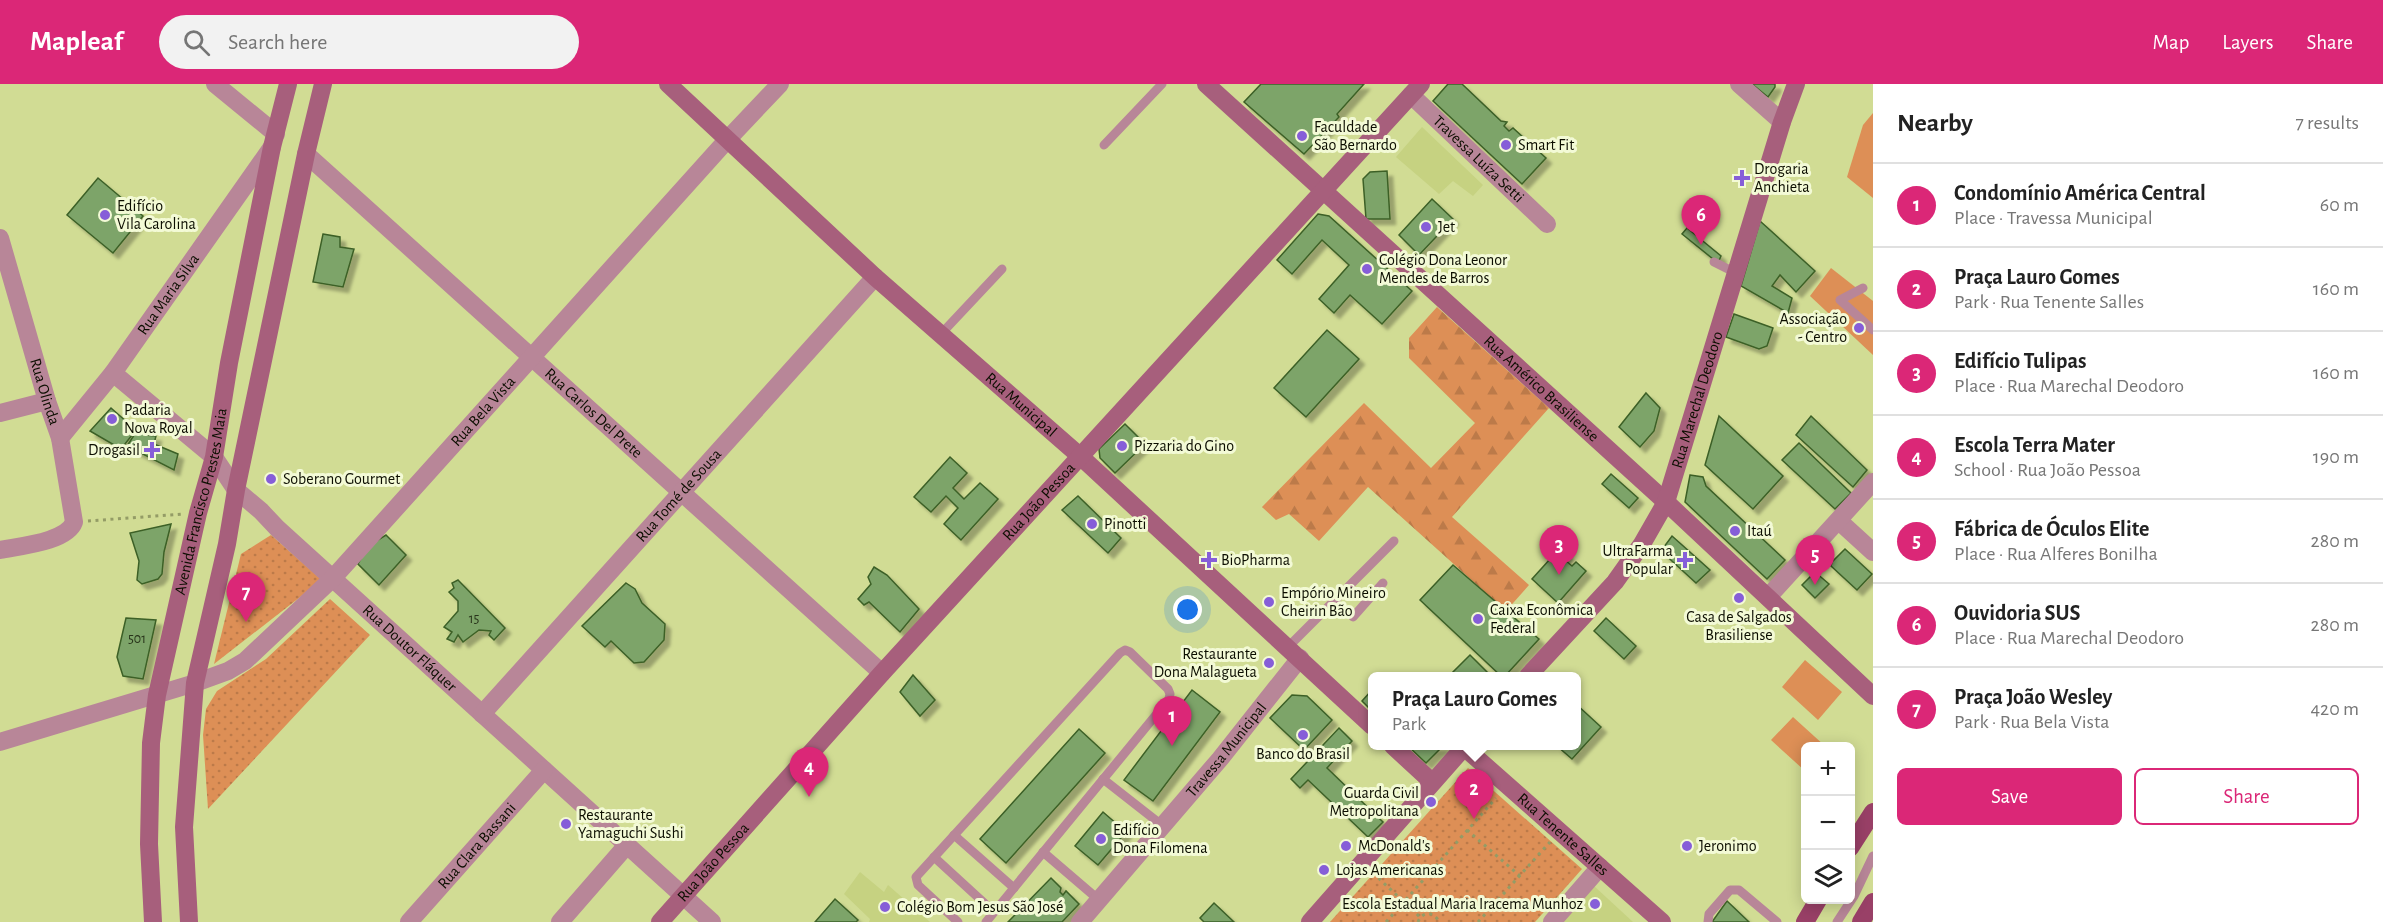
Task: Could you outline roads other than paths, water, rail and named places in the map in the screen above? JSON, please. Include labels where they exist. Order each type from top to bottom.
[{"type":"main road","points":[[1855,841],[1873,812]]},
{"type":"main road","points":[[1861,922],[1873,902]]},
{"type":"main road","points":[[1805,922],[1816,904]]},
{"type":"street","points":[[215,84],[274,141]]},
{"type":"street","name":"Avenida Francisco Prestes Maia","points":[[153,922],[148,844],[151,743],[157,695],[198,513],[214,457],[229,363],[274,141],[288,84]]},
{"type":"street","name":"Avenida Francisco Prestes Maia","points":[[189,922],[184,827],[195,683],[227,544],[236,490],[306,154],[323,84]]},
{"type":"street","name":"Rua Municipal","points":[[668,84],[875,277],[1081,457],[1368,722]]},
{"type":"street","name":"Rua Bela Vista","points":[[0,742],[195,683],[228,671],[245,661],[333,579],[531,356],[780,84]]},
{"type":"street","name":"Rua Américo Brasiliense","points":[[1206,84],[1666,502],[1873,696]]},
{"type":"street","points":[[1739,84],[1782,122]]},
{"type":"street","name":"Rua Marechal Deodoro","points":[[1532,672],[1615,582],[1642,544],[1666,502],[1782,122],[1796,84]]},
{"type":"street","name":"Rua João Pessoa","points":[[660,922],[882,673],[1416,90]]},
{"type":"street","name":"Travessa Luíza Setti","points":[[1416,90],[1547,224]]},
{"type":"street","name":"Rua Maria Silva","points":[[60,438],[113,373],[274,141]]},
{"type":"street","name":"Rua Carlos Del Prete","points":[[306,154],[882,673]]},
{"type":"street","name":"Rua Olinda","points":[[0,238],[6,288],[60,438],[74,522],[69,530],[55,538],[0,550]]},
{"type":"street","name":"Rua Tomé de Sousa","points":[[482,714],[875,277]]},
{"type":"street","name":"Rua Doutor Fláquer","points":[[113,373],[214,457],[236,490],[712,922]]},
{"type":"street","points":[[0,413],[47,401]]},
{"type":"street","points":[[1768,597],[1873,483]]},
{"type":"street","points":[[1839,521],[1873,552]]},
{"type":"street","name":"Travessa Municipal","points":[[1080,922],[1220,759],[1294,653]]},
{"type":"street","points":[[1397,750],[1432,782]]},
{"type":"street","points":[[1310,922],[1460,750]]},
{"type":"street","name":"Rua Tenente Salles","points":[[1468,750],[1662,922]]},
{"type":"street","name":"Rua Clara Bassani","points":[[409,922],[544,770]]},
{"type":"street","points":[[560,922],[627,845]]},
{"type":"street","points":[[1552,922],[1600,867]]},
{"type":"lane","points":[[1104,146],[1162,84]]},
{"type":"lane","points":[[1714,262],[1736,273]]},
{"type":"lane","points":[[940,335],[1002,269]]},
{"type":"lane","points":[[1863,288],[1840,300],[1873,330]]},
{"type":"lane","points":[[1294,653],[1394,541]]},
{"type":"lane","points":[[1353,617],[1383,583]]},
{"type":"lane","points":[[958,922],[915,882],[916,877],[1120,653],[1125,650],[1130,652],[1168,689],[1170,694],[1168,699],[986,922]]},
{"type":"lane","points":[[1103,779],[1162,826]]},
{"type":"lane","points":[[954,835],[1014,888]]},
{"type":"lane","points":[[1043,852],[1099,900]]},
{"type":"lane","points":[[1837,922],[1854,896],[1873,856]]},
{"type":"lane","points":[[934,857],[994,912]]},
{"type":"lane","points":[[1708,922],[1709,914],[1730,890],[1734,889],[1739,890],[1778,922]]},
{"type":"place","name":"Faculdade São Bernardo","points":[[1302,136]]},
{"type":"place","name":"Smart Fit","points":[[1506,145]]},
{"type":"place","name":"Drogaria Anchieta","points":[[1742,178]]},
{"type":"place","name":"Edifício Vila Carolina","points":[[105,215]]},
{"type":"place","name":"Jet","points":[[1426,227]]},
{"type":"place","name":"Ouvidoria SUS","points":[[1701,245]]},
{"type":"place","name":"Colégio Dona Leonor Mendes de Barros","points":[[1367,269]]},
{"type":"place","name":"Associação - Centro","points":[[1859,328]]},
{"type":"place","name":"Padaria Nova Royal","points":[[112,419]]},
{"type":"place","name":"Pizzaria do Gino","points":[[1122,446]]},
{"type":"place","name":"Drogasil","points":[[152,450]]},
{"type":"place","name":"Soberano Gourmet","points":[[271,479]]},
{"type":"place","name":"Pinotti","points":[[1092,524]]},
{"type":"place","name":"Itaú","points":[[1735,531]]},
{"type":"place","name":"BioPharma","points":[[1209,560]]},
{"type":"place","name":"UltraFarma Popular","points":[[1685,560]]},
{"type":"place","name":"Edifício Tulipas","points":[[1559,575]]},
{"type":"place","name":"Fábrica de Óculos Elite","points":[[1815,585]]},
{"type":"place","name":"Casa de Salgados Brasiliense","points":[[1739,598]]},
{"type":"place","name":"Empório Mineiro Cheirin Bão","points":[[1269,602]]},
{"type":"place","name":"Caixa Econômica Federal","points":[[1478,619]]},
{"type":"place","name":"Praça João Wesley","points":[[246,622]]},
{"type":"place","name":"Restaurante Dona Malagueta","points":[[1269,663]]},
{"type":"place","name":"Banco do Brasil","points":[[1303,735]]},
{"type":"place","name":"Condomínio América Central","points":[[1172,746]]},
{"type":"place","name":"Escola Terra Mater","points":[[809,797]]},
{"type":"place","name":"Guarda Civil Metropolitana","points":[[1431,802]]},
{"type":"place","name":"Praça Lauro Gomes","points":[[1474,819]]},
{"type":"place","name":"Restaurante Yamaguchi Sushi","points":[[566,824]]},
{"type":"place","name":"Edifício Dona Filomena","points":[[1101,839]]},
{"type":"place","name":"McDonald's","points":[[1346,846]]},
{"type":"place","name":"Jeronimo","points":[[1687,846]]},
{"type":"place","name":"Lojas Americanas","points":[[1324,870]]},
{"type":"place","name":"Escola Estadual Maria Iracema Munhoz","points":[[1595,904]]},
{"type":"place","name":"Colégio Bom Jesus São José","points":[[885,907]]}]
